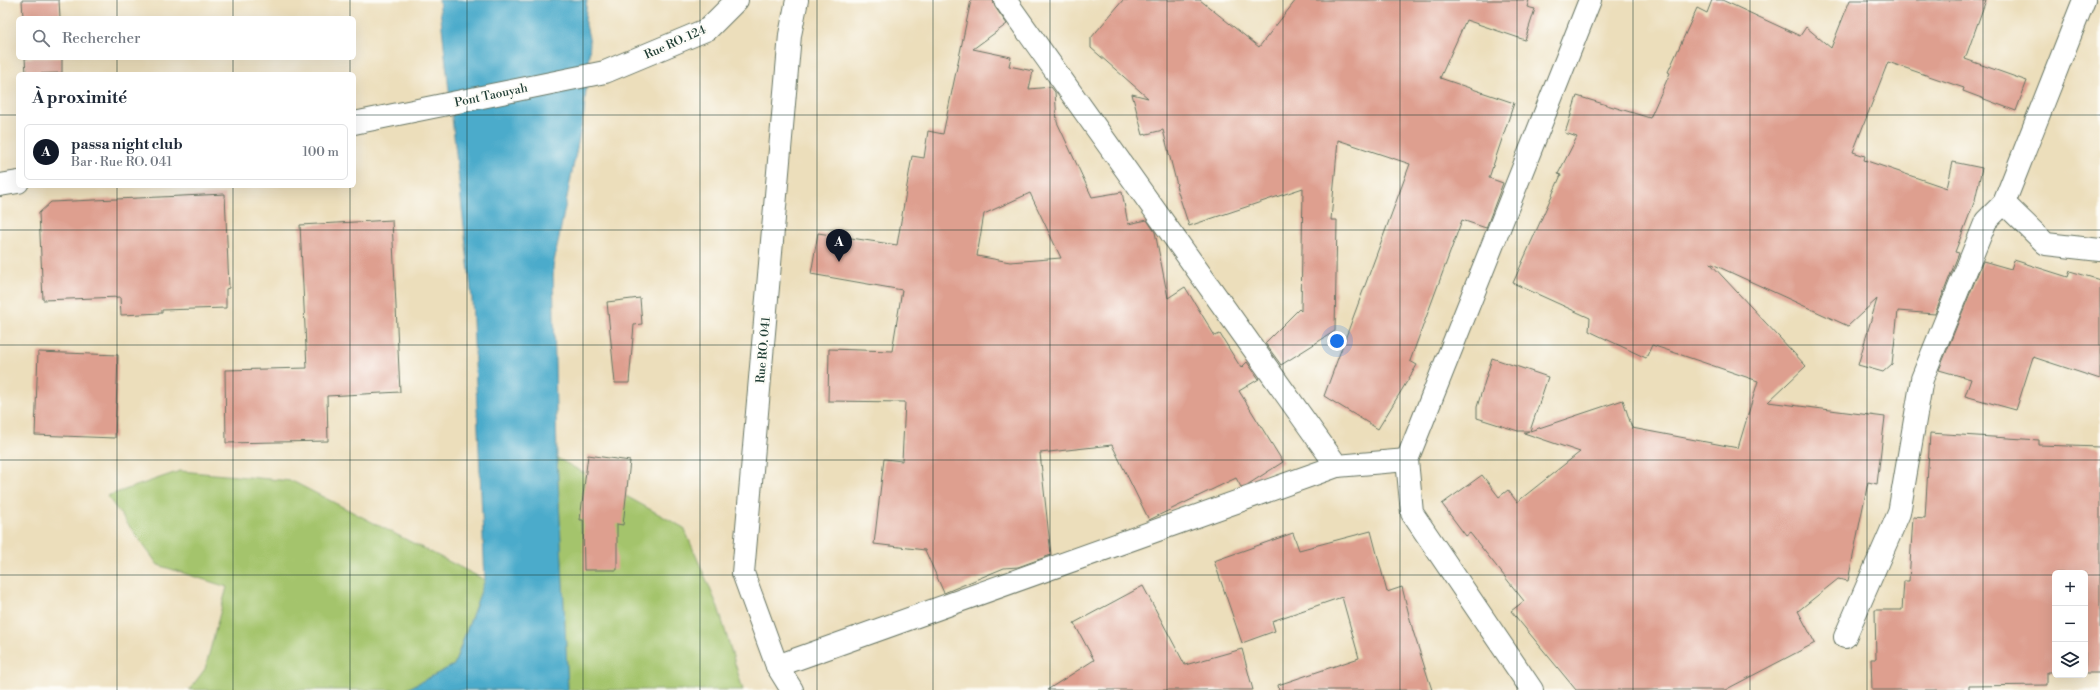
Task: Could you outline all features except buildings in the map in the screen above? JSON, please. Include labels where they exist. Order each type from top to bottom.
[{"type":"street","name":"Rue RO. 124","points":[[606,72],[708,29],[737,0]]},
{"type":"street","name":"Rue RO. 041","points":[[792,690],[777,666],[743,573],[790,35],[796,0]]},
{"type":"street","points":[[1005,0],[1337,466]]},
{"type":"street","points":[[1532,690],[1412,513],[1407,460],[1590,0]]},
{"type":"street","points":[[1846,637],[1899,513],[1922,380],[1986,221],[2004,203],[2084,0]]},
{"type":"street","name":"Pont Taouyah","points":[[356,123],[606,72]]},
{"type":"street","points":[[0,185],[16,182]]},
{"type":"street","points":[[2004,203],[2046,244],[2100,250]]},
{"type":"street","points":[[777,666],[1337,466],[1407,460]]},
{"type":"green space","points":[[557,458],[684,528],[718,607],[743,690],[568,690]]},
{"type":"green space","points":[[180,471],[292,481],[485,580],[454,665],[405,690],[189,690],[205,669],[227,587],[158,565],[107,496]]},
{"type":"water","points":[[439,0],[587,0],[585,20],[590,43],[584,113],[553,267],[557,458],[568,690],[405,690],[454,665],[485,580],[472,299]]},
{"type":"place","name":"passa night club","points":[[839,262]]}]
